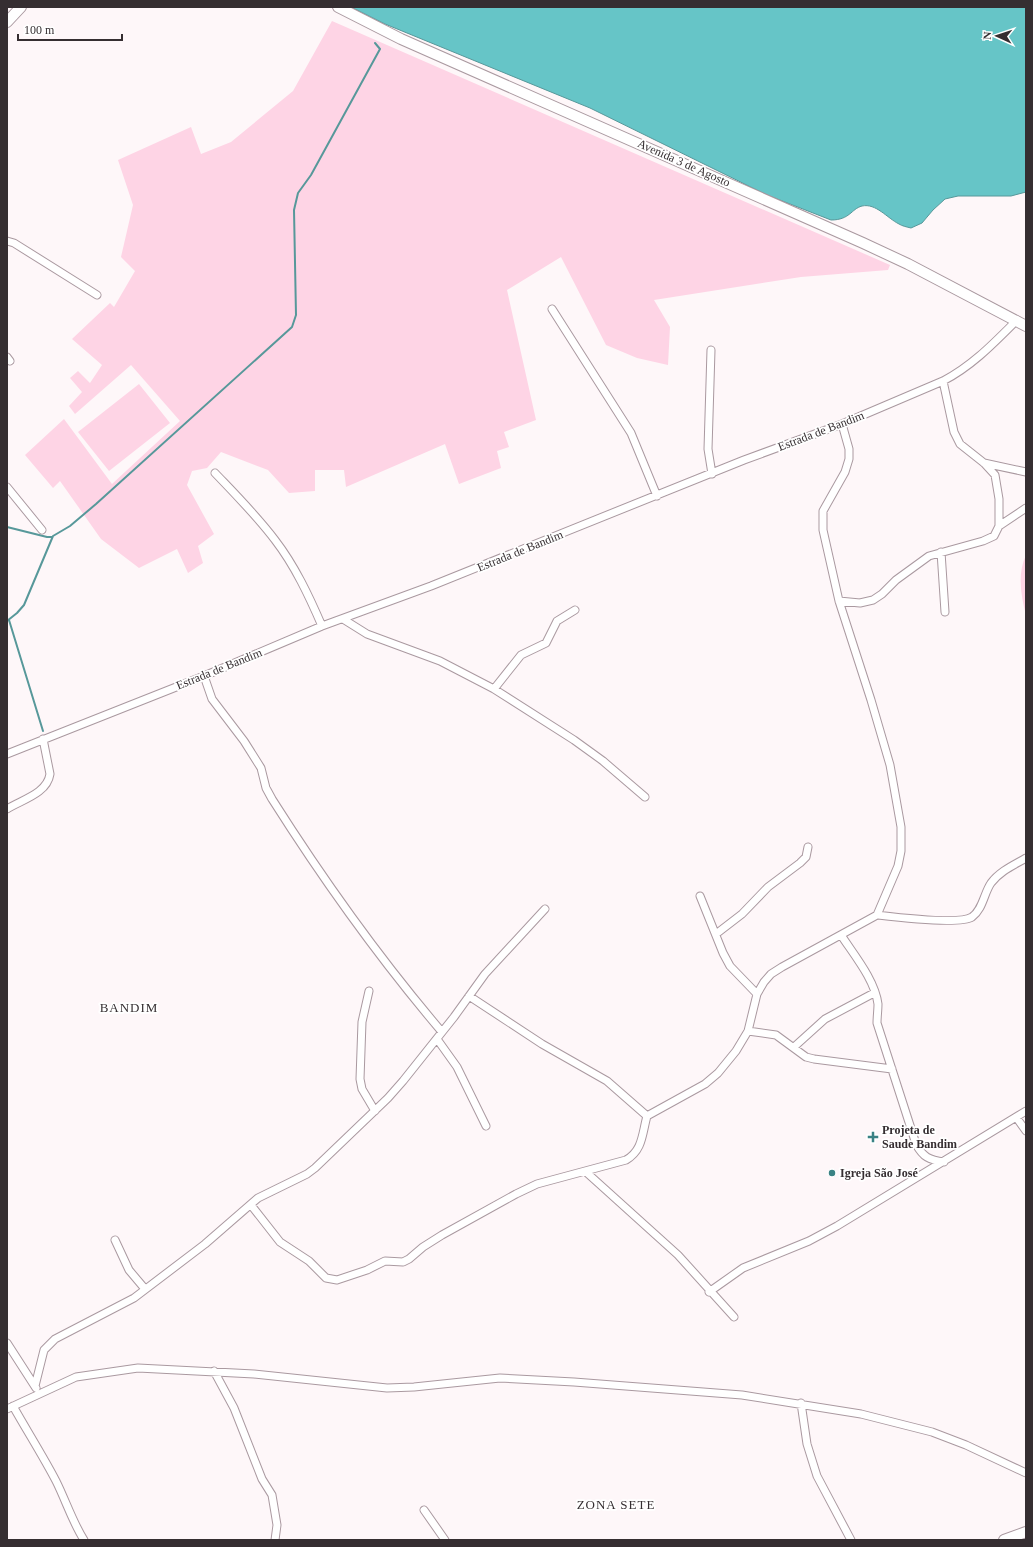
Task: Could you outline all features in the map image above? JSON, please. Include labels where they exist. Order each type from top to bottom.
[{"type":"street","points":[[7,22],[21,7]]},
{"type":"street","name":"Avenida 3 de Agosto","points":[[338,7],[401,39],[908,264],[1026,326]]},
{"type":"street","points":[[7,241],[14,243],[97,295]]},
{"type":"street","points":[[552,309],[631,433],[657,496]]},
{"type":"street","name":"Estrada de Bandim","points":[[7,754],[43,738],[204,676],[322,626],[431,586],[842,424],[943,382],[957,374],[986,351],[1016,320]]},
{"type":"street","points":[[711,350],[708,449],[712,474]]},
{"type":"street","points":[[839,601],[860,603],[873,600],[920,562],[941,552],[983,541],[994,536],[999,526],[995,475],[984,463],[960,444],[954,432],[943,382]]},
{"type":"street","points":[[842,424],[849,449],[849,459],[845,472],[828,499],[822,518],[823,530],[839,601],[890,765],[901,827],[901,851],[898,866],[877,915]]},
{"type":"street","points":[[984,463],[1026,472]]},
{"type":"street","points":[[215,473],[263,524],[276,541],[304,588],[322,626]]},
{"type":"street","points":[[7,487],[42,530]]},
{"type":"street","points":[[999,526],[1026,508]]},
{"type":"street","points":[[941,552],[945,612]]},
{"type":"street","points":[[494,689],[521,655],[546,643],[557,621],[576,610]]},
{"type":"street","points":[[343,619],[367,634],[440,661],[494,689],[574,740],[603,761],[645,797]]},
{"type":"street","points":[[204,676],[212,699],[261,768],[266,788],[272,799],[328,886],[376,952],[442,1032]]},
{"type":"street","points":[[7,809],[32,796],[49,780],[50,774],[43,738]]},
{"type":"street","points":[[716,934],[742,914],[768,888],[800,863],[806,856],[808,847]]},
{"type":"street","points":[[251,1205],[280,1242],[309,1260],[326,1278],[337,1280],[367,1270],[385,1261],[403,1262],[423,1247],[516,1194],[537,1184],[586,1172],[626,1160],[634,1156],[639,1149],[647,1116],[705,1084],[718,1073],[736,1051],[748,1031],[757,994],[771,974],[877,915],[928,920],[965,920],[971,918],[977,912],[991,883],[997,875],[1026,858]]},
{"type":"street","points":[[700,896],[723,953],[730,966],[757,994]]},
{"type":"street","points":[[35,1386],[46,1346],[55,1339],[122,1305],[205,1244],[265,1193],[311,1171],[375,1111],[403,1082],[492,966],[545,909]]},
{"type":"street","points":[[841,934],[870,982],[878,1005],[877,1023],[904,1110],[921,1154],[927,1159],[944,1162]]},
{"type":"street","points":[[369,991],[362,1022],[360,1079],[362,1089],[375,1111]]},
{"type":"street","points":[[794,1047],[825,1019],[874,993]]},
{"type":"street","points":[[469,996],[542,1044],[607,1081],[647,1116]]},
{"type":"street","points":[[748,1031],[776,1035],[806,1057],[892,1070]]},
{"type":"street","points":[[437,1039],[457,1067],[486,1126]]},
{"type":"street","points":[[709,1292],[729,1276],[743,1268],[809,1241],[944,1162],[982,1136],[1026,1111]]},
{"type":"street","points":[[1016,1117],[1026,1131]]},
{"type":"street","points":[[586,1172],[678,1254],[696,1274],[709,1292],[734,1317]]},
{"type":"street","points":[[115,1240],[129,1270],[145,1289]]},
{"type":"street","points":[[7,1343],[39,1394]]},
{"type":"street","points":[[84,1540],[70,1515],[55,1479],[10,1408],[76,1377],[123,1369],[138,1368],[214,1371],[387,1388],[414,1387],[500,1378],[523,1378],[742,1395],[801,1403],[861,1414],[932,1432],[966,1445],[1026,1473]]},
{"type":"street","points":[[214,1371],[234,1408],[262,1479],[272,1495],[277,1525],[275,1540]]},
{"type":"street","points":[[801,1403],[807,1444],[817,1476],[851,1540]]},
{"type":"street","points":[[424,1510],[445,1540]]},
{"type":"street","points":[[1004,1540],[1026,1532]]},
{"type":"shaded area","points":[[332,21],[890,265],[888,270],[801,277],[654,300],[670,327],[668,365],[637,358],[606,345],[561,257],[507,290],[536,420],[504,432],[509,447],[497,451],[501,468],[459,484],[445,444],[346,487],[344,470],[315,470],[315,491],[289,493],[268,470],[221,452],[207,468],[192,471],[187,485],[214,534],[198,546],[203,563],[188,573],[177,549],[139,568],[101,539],[60,481],[53,488],[25,455],[64,419],[112,484],[180,421],[131,365],[75,414],[69,406],[82,392],[70,378],[78,371],[90,383],[102,365],[72,339],[110,303],[114,307],[135,271],[121,257],[133,205],[118,160],[191,127],[201,154],[231,142],[293,91]]},
{"type":"shaded area","points":[[139,384],[170,423],[109,471],[78,432]]},
{"type":"shaded area","points":[[1026,555],[1026,615],[1021,593],[1021,577],[1023,562]]},
{"type":"water","points":[[351,7],[1026,7],[1026,192],[1011,196],[958,196],[945,199],[922,223],[911,228],[900,225],[877,209],[867,206],[858,207],[842,218],[831,220],[767,195],[590,108],[385,24]]},
{"type":"waterway","points":[[7,621],[24,605],[53,536],[70,526],[96,504],[292,327],[296,315],[294,210],[298,193],[311,175],[380,49],[375,43]]},
{"type":"waterway","points":[[7,527],[52,537]]},
{"type":"waterway","points":[[9,620],[43,731]]},
{"type":"place","name":"Projeta de Saude Bandim","points":[[873,1137]]},
{"type":"place","name":"Igreja São José","points":[[832,1173]]},
{"type":"district","name":"BANDIM","points":[[129,1007]]},
{"type":"district","name":"ZONA SETE","points":[[616,1504]]}]
